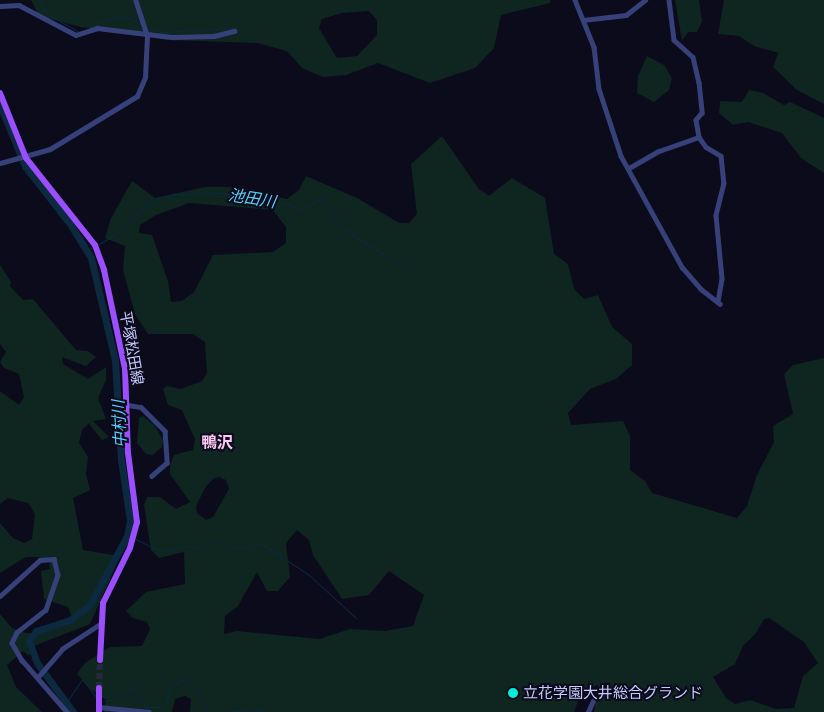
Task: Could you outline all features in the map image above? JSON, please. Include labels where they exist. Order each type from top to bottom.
[{"type":"main road","name":"平塚松田線","points":[[0,93],[25,158],[52,194],[87,231],[101,259],[125,369],[128,405],[128,453],[137,522],[130,548],[103,603],[100,624],[100,660]]},
{"type":"main road","points":[[99,688],[99,710]]},
{"type":"street","points":[[0,163],[25,158],[71,137],[137,96],[145,76],[147,36],[135,0]]},
{"type":"street","points":[[575,0],[594,47],[599,89],[616,144],[644,193],[647,207],[682,267],[701,290],[719,303],[722,269],[716,215],[724,183],[721,156],[706,147],[699,137],[696,120],[702,113],[699,82],[692,57],[674,40],[669,0]]},
{"type":"street","points":[[583,20],[626,15],[645,0]]},
{"type":"street","points":[[0,6],[18,5],[76,34],[97,28],[147,36],[214,36],[234,31]]},
{"type":"street","points":[[629,168],[659,151],[699,137]]},
{"type":"street","points":[[128,405],[141,407],[165,431],[167,462],[152,476]]},
{"type":"street","points":[[0,596],[40,560],[54,559],[58,575],[46,610],[13,638],[14,648],[39,675],[67,712]]},
{"type":"street","points":[[39,675],[62,649],[100,624]]},
{"type":"street","points":[[588,712],[594,701]]},
{"type":"street","points":[[99,710],[149,712]]},
{"type":"green space","points":[[31,0],[550,0],[550,3],[501,15],[494,48],[475,68],[430,83],[378,63],[346,75],[323,77],[302,68],[287,51],[257,43],[167,40],[81,27],[39,16]],"holes":[[[369,11],[377,20],[377,35],[357,56],[337,58],[319,28],[322,19],[342,13]]]},
{"type":"green space","points":[[675,0],[699,0],[702,21],[697,32],[688,32],[682,41]]},
{"type":"green space","points":[[724,0],[824,0],[824,104],[797,90],[773,67],[778,53],[754,46],[739,36],[718,34]]},
{"type":"green space","points":[[647,56],[664,65],[672,78],[669,90],[654,102],[637,93],[638,76]]},
{"type":"green space","points":[[749,90],[763,93],[784,105],[790,102],[824,118],[824,173],[801,158],[782,133],[748,122],[733,125],[719,113],[720,101],[742,102]]},
{"type":"green space","points":[[442,136],[479,189],[489,196],[512,178],[545,198],[554,254],[568,264],[574,289],[584,299],[598,295],[612,327],[632,344],[632,365],[616,379],[590,389],[568,413],[571,425],[623,421],[630,436],[630,470],[645,481],[652,493],[737,518],[747,506],[757,475],[774,442],[773,426],[793,414],[784,374],[793,365],[824,358],[824,712],[594,712],[598,685],[582,690],[574,712],[190,712],[191,699],[185,696],[175,699],[172,712],[104,712],[106,700],[89,688],[77,674],[85,663],[110,647],[142,646],[150,629],[147,622],[133,618],[126,611],[146,592],[185,584],[184,552],[159,558],[151,550],[144,505],[147,497],[160,497],[176,509],[190,502],[170,474],[170,465],[174,455],[193,450],[195,439],[182,410],[168,405],[163,389],[167,386],[181,389],[202,381],[207,373],[205,342],[193,334],[148,334],[135,314],[123,270],[125,246],[105,238],[111,218],[132,181],[155,198],[205,187],[235,187],[287,199],[299,190],[306,176],[357,198],[399,223],[409,223],[417,214],[411,164]],"holes":[[[189,203],[273,210],[286,227],[286,243],[273,252],[213,255],[194,292],[182,301],[171,302],[168,281],[152,235],[139,233],[140,225],[156,215]],[[219,477],[226,480],[229,489],[213,517],[206,520],[197,513],[196,506],[205,488],[213,479]],[[297,530],[309,540],[313,555],[342,599],[369,595],[389,571],[424,595],[413,626],[385,631],[350,629],[320,639],[237,631],[224,634],[225,616],[238,606],[257,572],[267,591],[278,591],[290,577],[286,543]],[[769,618],[804,642],[818,663],[803,676],[794,708],[776,709],[750,700],[735,704],[726,698],[713,677],[735,664],[743,646],[756,633],[764,619]]]},
{"type":"green space","points":[[0,265],[11,282],[10,286],[23,300],[33,299],[76,350],[88,351],[96,357],[86,366],[62,357],[63,364],[88,379],[106,367],[106,380],[98,398],[106,419],[93,421],[109,437],[102,440],[89,424],[92,420],[82,430],[79,443],[88,457],[86,474],[90,490],[73,498],[83,550],[113,555],[119,559],[90,624],[34,646],[29,656],[23,651],[7,665],[16,687],[42,712],[0,712],[0,614],[12,628],[26,633],[42,633],[74,622],[68,607],[44,599],[41,571],[50,569],[49,561],[41,557],[26,557],[0,573],[0,523],[13,538],[24,543],[32,539],[35,514],[28,503],[8,498],[0,504],[0,391],[19,405],[24,397],[19,374],[4,368],[0,362],[6,352],[0,344]]},
{"type":"green space","points":[[143,416],[155,426],[163,440],[162,447],[153,455],[146,454],[137,443],[139,418]]},
{"type":"waterway","points":[[40,0],[46,13],[79,32]]},
{"type":"waterway","points":[[88,29],[109,18],[126,16],[141,25]]},
{"type":"waterway","points":[[147,27],[162,32],[233,28]]},
{"type":"waterway","name":"中村川","points":[[0,105],[25,166],[70,224],[91,258],[115,360],[121,460],[130,521],[127,536],[89,606],[70,620],[36,631],[29,641],[37,663],[73,712]]},
{"type":"waterway","name":"池田川","points":[[99,244],[116,234],[151,201],[173,194],[221,193],[288,204],[301,210],[322,198],[342,228],[405,268]]},
{"type":"waterway","name":"池田川","points":[[86,251],[93,247]]},
{"type":"waterway","points":[[136,539],[153,548],[170,551],[188,546],[200,549],[215,541],[232,547],[248,548],[261,543],[309,575],[356,618]]},
{"type":"waterway","points":[[66,703],[82,679],[97,698]]},
{"type":"waterway","points":[[103,701],[123,698],[132,685],[145,707],[158,707],[165,705],[171,686],[185,679],[189,680],[208,712]]},
{"type":"waterway","points":[[226,712],[256,709],[265,712]]},
{"type":"tunnel","points":[[99,688],[100,660]]},
{"type":"place","name":"立花学園大井総合グランド","points":[[513,693]]},
{"type":"district","name":"鴨沢","points":[[217,442]]}]
